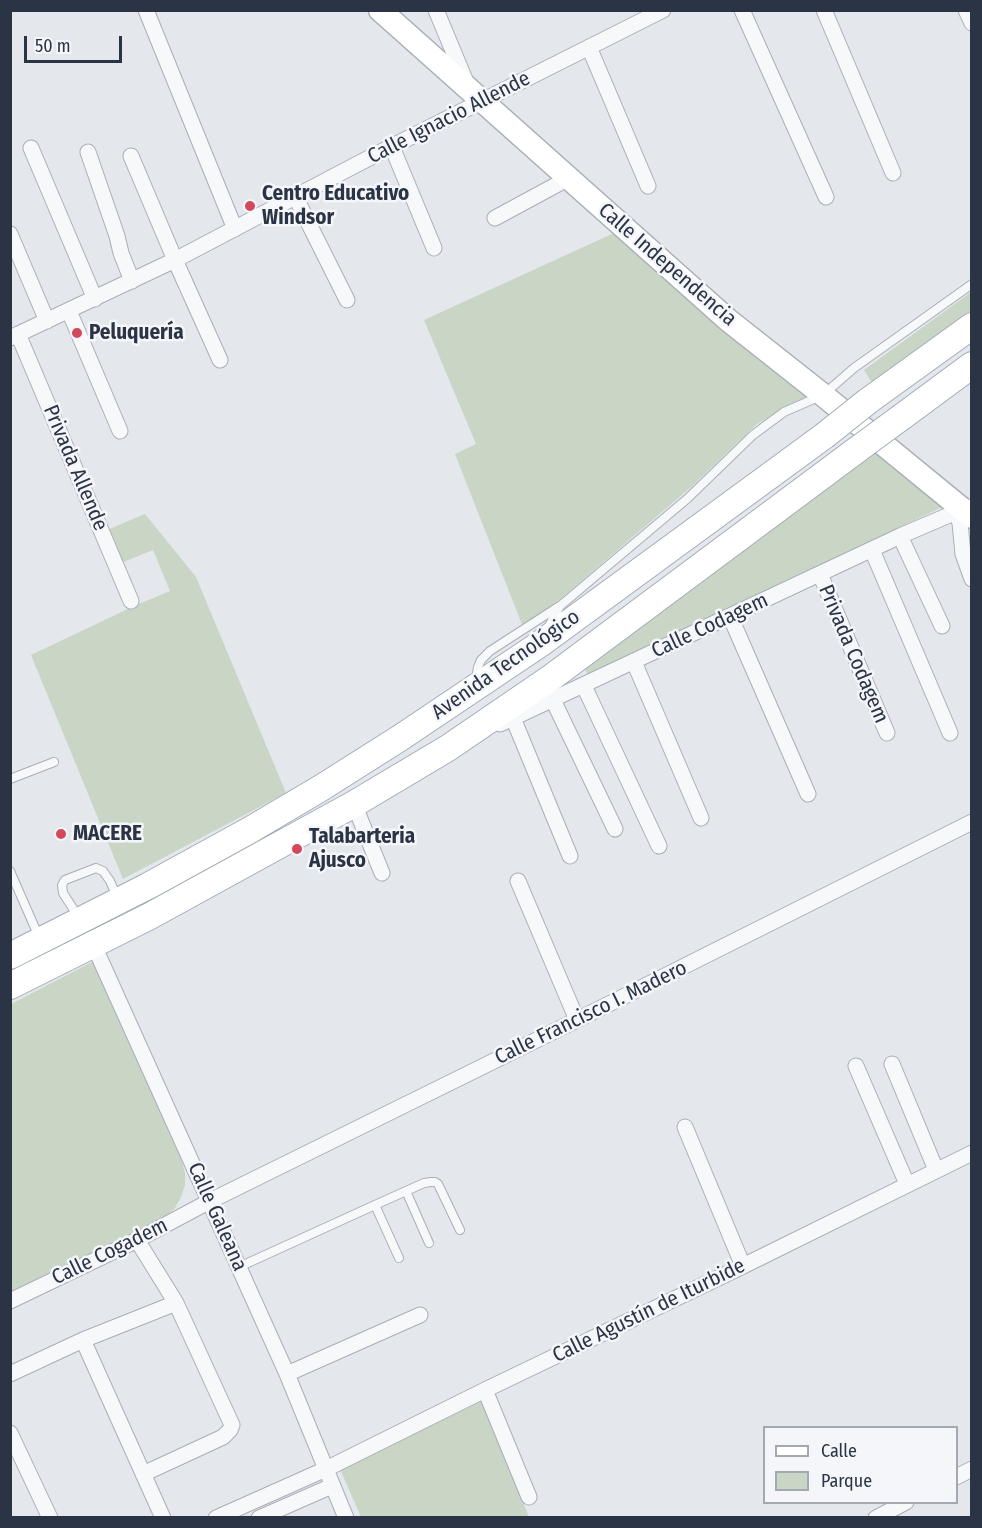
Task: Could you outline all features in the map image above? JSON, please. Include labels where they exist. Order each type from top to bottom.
[{"type":"main road","name":"Avenida Tecnológico","points":[[10,956],[119,901],[240,835],[321,788],[400,738],[540,644],[972,326]]},
{"type":"main road","name":"Avenida Tecnológico","points":[[10,986],[150,916],[354,804],[448,748],[552,677],[972,364]]},
{"type":"street","points":[[146,10],[235,229]]},
{"type":"street","name":"Calle Independencia","points":[[380,10],[728,320],[966,511]]},
{"type":"street","points":[[436,10],[476,95]]},
{"type":"street","name":"Calle Ignacio Allende","points":[[14,336],[95,299],[235,229],[392,147],[476,95],[589,47],[663,10]]},
{"type":"street","points":[[742,10],[826,197]]},
{"type":"street","points":[[824,10],[893,173]]},
{"type":"street","points":[[966,10],[972,23]]},
{"type":"street","points":[[589,47],[648,186]]},
{"type":"street","points":[[392,147],[434,248]]},
{"type":"street","points":[[31,148],[95,299]]},
{"type":"street","points":[[88,152],[132,281]]},
{"type":"street","points":[[131,156],[220,360]]},
{"type":"street","points":[[495,218],[569,178]]},
{"type":"street","points":[[296,196],[347,300]]},
{"type":"street","points":[[10,234],[47,321]]},
{"type":"street","points":[[69,311],[120,431]]},
{"type":"street","name":"Privada Allende","points":[[14,336],[131,601]]},
{"type":"street","points":[[966,511],[960,523],[963,554],[972,579]]},
{"type":"street","name":"Calle Codagem","points":[[448,748],[900,536],[966,511]]},
{"type":"street","points":[[900,536],[942,626]]},
{"type":"street","points":[[872,550],[950,733]]},
{"type":"street","name":"Privada Codagem","points":[[820,574],[887,733]]},
{"type":"street","points":[[730,616],[808,794]]},
{"type":"street","points":[[634,662],[701,818]]},
{"type":"street","points":[[584,686],[659,846]]},
{"type":"street","points":[[553,700],[615,829]]},
{"type":"street","points":[[513,718],[570,856]]},
{"type":"street","points":[[354,804],[382,873]]},
{"type":"street","name":"Calle Francisco I. Madero","points":[[210,1201],[972,822]]},
{"type":"street","points":[[518,880],[577,1020]]},
{"type":"street","name":"Calle Galeana","points":[[80,921],[93,944],[210,1201],[287,1374],[346,1518]]},
{"type":"street","points":[[892,1064],[936,1170]]},
{"type":"street","points":[[856,1066],[907,1184]]},
{"type":"street","points":[[686,1126],[743,1266]]},
{"type":"street","name":"Calle Agustín de Iturbide","points":[[216,1518],[326,1469],[972,1153]]},
{"type":"street","name":"Calle Cogadem","points":[[10,1301],[137,1240],[210,1201]]},
{"type":"street","points":[[137,1240],[176,1303],[232,1425],[223,1437],[143,1474]]},
{"type":"street","points":[[10,1374],[83,1340],[176,1303]]},
{"type":"street","points":[[287,1374],[420,1315]]},
{"type":"street","points":[[83,1340],[164,1518],[178,1518]]},
{"type":"street","points":[[485,1390],[529,1497]]},
{"type":"street","points":[[10,1432],[50,1518]]},
{"type":"street","points":[[958,1476],[972,1469]]},
{"type":"street","points":[[259,1518],[332,1486]]},
{"type":"street","points":[[876,1518],[904,1504]]},
{"type":"lane","points":[[475,687],[478,667],[485,656],[560,606],[687,499],[753,435],[784,412],[823,395],[854,368],[972,284]]},
{"type":"lane","points":[[540,644],[560,606]]},
{"type":"lane","points":[[10,779],[54,762]]},
{"type":"lane","points":[[80,921],[63,893],[62,885],[65,880],[96,868],[103,871],[110,881],[119,901]]},
{"type":"lane","points":[[10,871],[40,941]]},
{"type":"lane","points":[[239,1267],[424,1183],[438,1184],[460,1230]]},
{"type":"lane","points":[[406,1191],[429,1243]]},
{"type":"lane","points":[[375,1205],[399,1258]]},
{"type":"green space","points":[[614,233],[808,396],[757,424],[691,487],[557,602],[523,627],[455,454],[476,444],[424,320]]},
{"type":"green space","points":[[971,292],[971,312],[872,383],[864,370]]},
{"type":"green space","points":[[875,451],[942,507],[589,676],[584,668]]},
{"type":"green space","points":[[145,514],[196,577],[286,793],[123,879],[31,655],[170,591],[153,550],[121,563],[107,530]]},
{"type":"green space","points":[[94,961],[181,1158],[185,1185],[175,1208],[163,1219],[11,1291],[11,1004]]},
{"type":"green space","points":[[482,1401],[529,1517],[361,1517],[340,1469]]},
{"type":"place","name":"Centro Educativo Windsor","points":[[250,206]]},
{"type":"place","name":"Peluquería","points":[[77,333]]},
{"type":"place","name":"MACERE","points":[[61,834]]},
{"type":"place","name":"Talabarteria Ajusco","points":[[297,849]]}]
